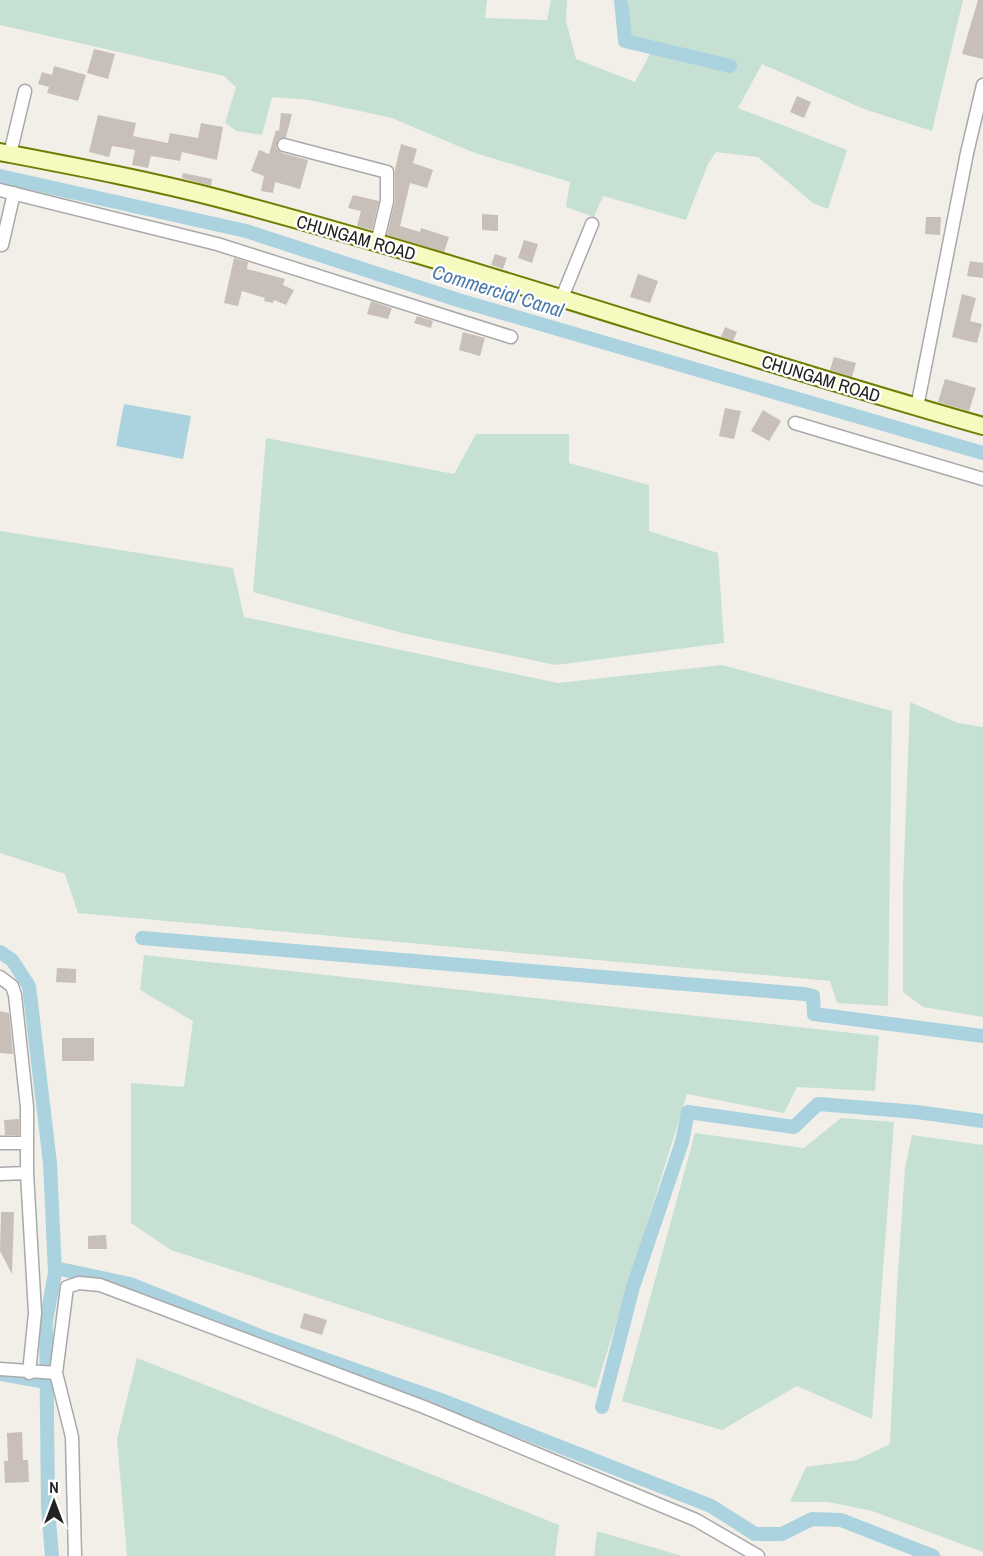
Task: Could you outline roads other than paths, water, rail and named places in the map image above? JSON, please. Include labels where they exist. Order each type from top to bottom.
[{"type":"main road","name":"CHUNGAM ROAD","points":[[5,153],[219,199],[377,243],[983,426]]},
{"type":"street","points":[[917,407],[967,153],[983,85]]},
{"type":"street","points":[[5,153],[25,91]]},
{"type":"street","points":[[284,145],[387,172],[387,201],[377,243]]},
{"type":"street","points":[[0,190],[217,244],[511,337]]},
{"type":"street","points":[[2,245],[14,193]]},
{"type":"street","points":[[561,300],[592,224]]},
{"type":"street","points":[[795,423],[983,479]]},
{"type":"street","points":[[0,977],[12,986],[15,995],[27,1107],[27,1173],[35,1313],[33,1373]]},
{"type":"street","points":[[0,1143],[27,1143]]},
{"type":"street","points":[[0,1173],[27,1173]]},
{"type":"street","points":[[75,1556],[72,1437],[53,1373],[67,1287],[79,1283],[100,1285],[424,1407],[696,1520],[758,1556]]},
{"type":"street","points":[[0,1369],[53,1373]]},
{"type":"water","points":[[124,404],[191,416],[183,459],[116,446]]},
{"type":"waterway","points":[[621,0],[625,41],[730,66]]},
{"type":"waterway","name":"Commercial Canal","points":[[0,176],[246,231],[458,300],[983,453]]},
{"type":"waterway","points":[[142,938],[804,994],[813,996],[814,1014],[983,1036]]},
{"type":"waterway","points":[[0,952],[12,960],[29,986],[50,1163],[55,1273],[46,1321],[48,1508],[52,1556]]},
{"type":"waterway","points":[[602,1407],[633,1287],[682,1142],[688,1112],[794,1127],[818,1104],[917,1112],[983,1121]]},
{"type":"waterway","points":[[55,1268],[130,1284],[265,1338],[441,1400],[711,1506],[755,1534],[782,1534],[812,1519],[841,1520],[933,1556]]},
{"type":"waterway","points":[[0,1374],[46,1382]]}]
